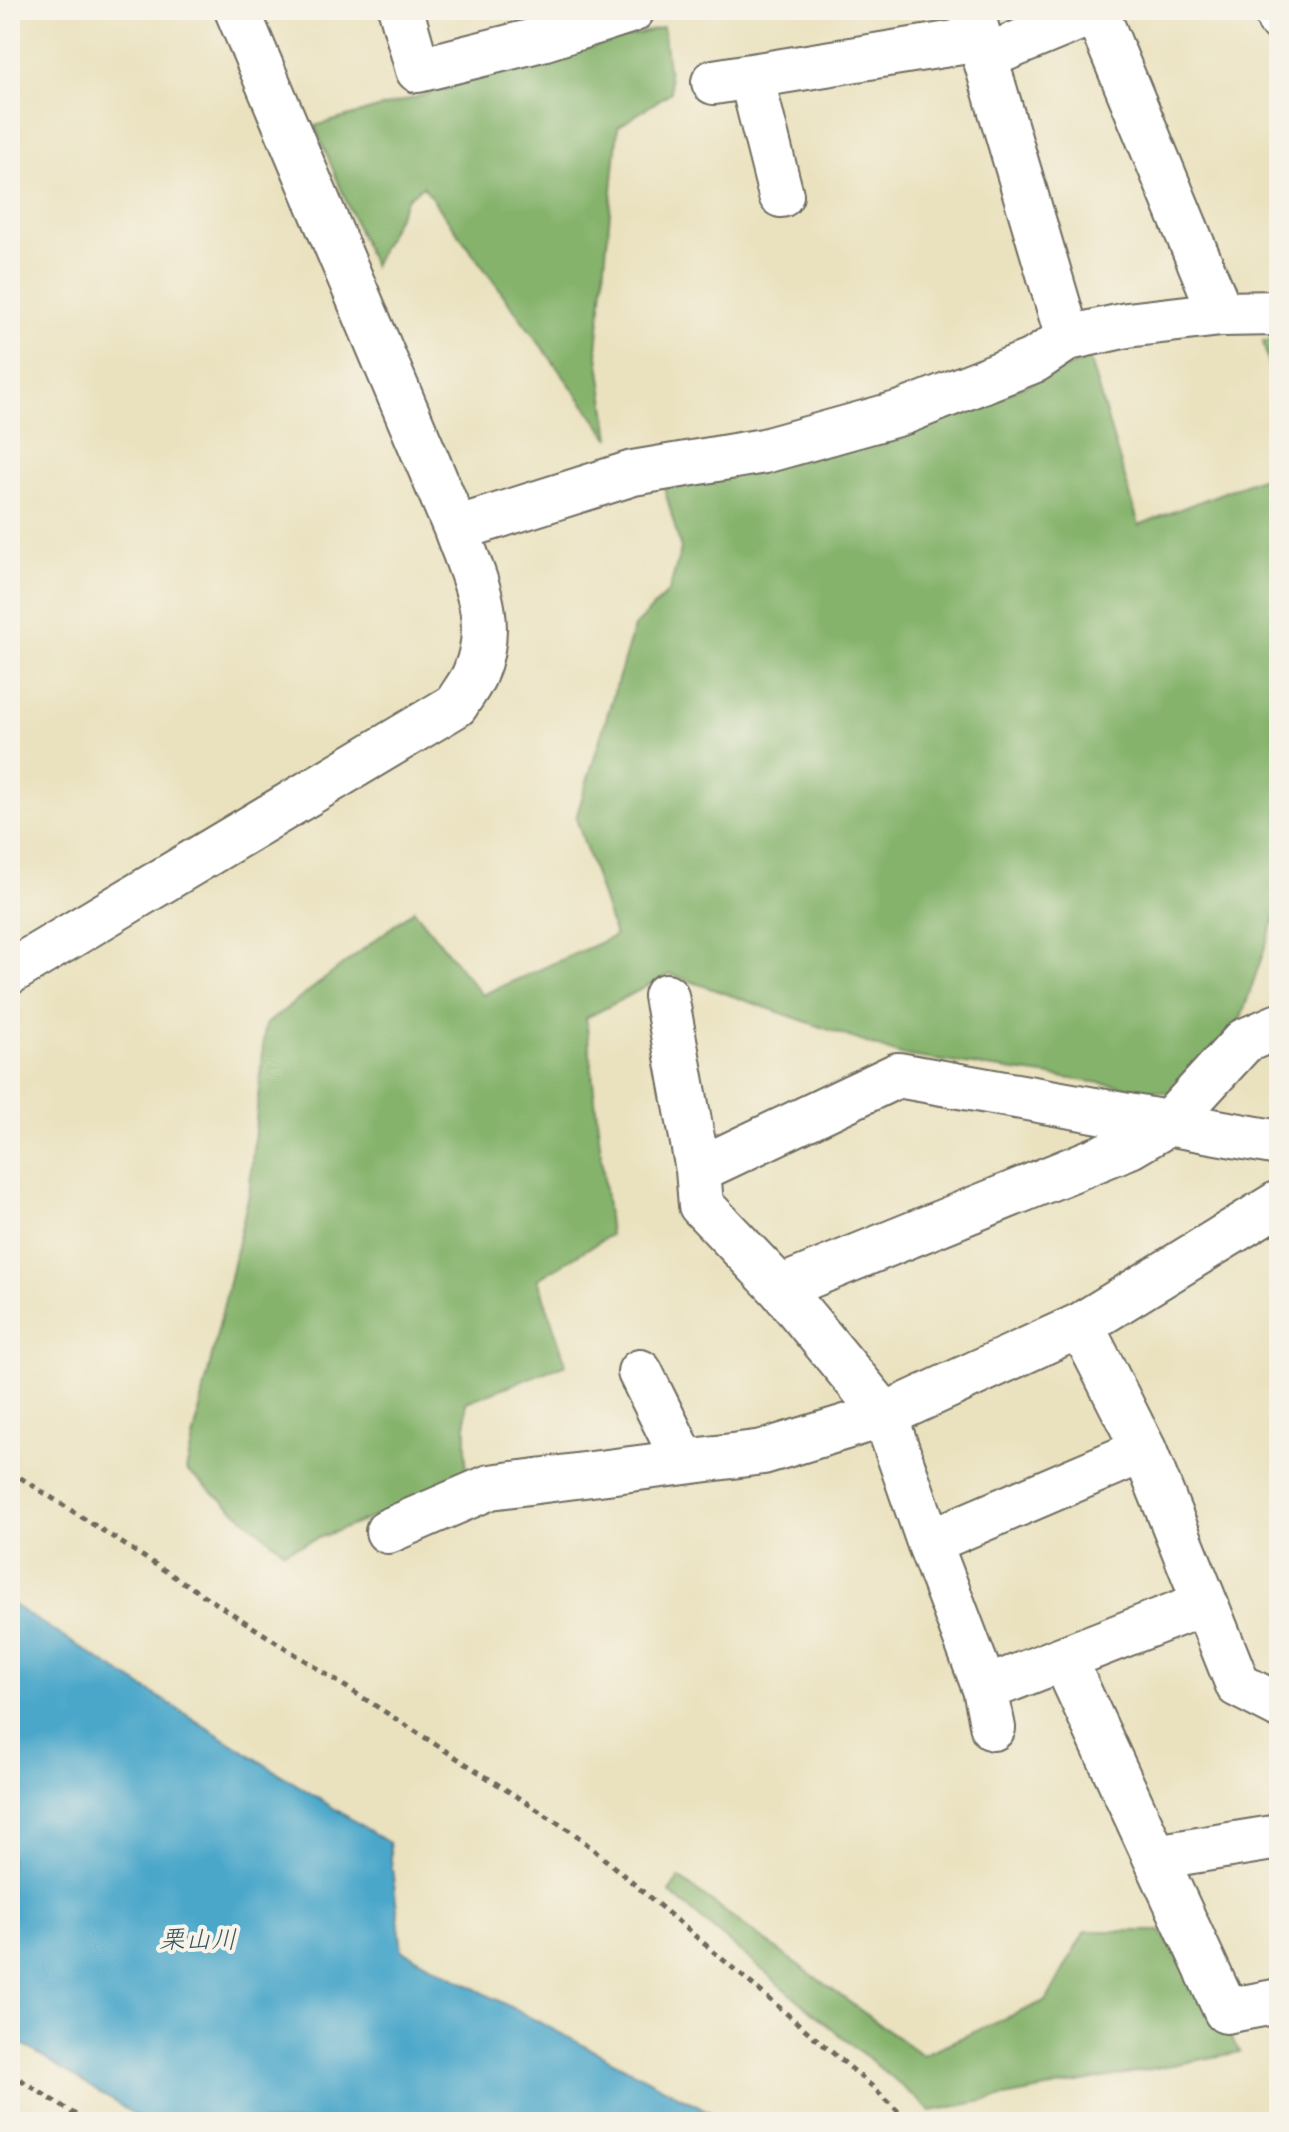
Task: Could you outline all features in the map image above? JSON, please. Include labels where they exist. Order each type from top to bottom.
[{"type":"street","points":[[10,972],[456,705],[475,674],[485,637],[484,604],[456,529],[237,10]]},
{"type":"street","points":[[401,10],[418,70],[542,39],[632,10]]},
{"type":"street","points":[[1276,10],[1279,19]]},
{"type":"street","points":[[781,195],[733,79],[1096,11],[1221,314]]},
{"type":"street","points":[[979,35],[1068,338]]},
{"type":"street","points":[[456,529],[633,473],[764,451],[904,412],[1035,360],[1068,338],[1127,325],[1221,314],[1279,313]]},
{"type":"street","points":[[666,996],[698,1170],[701,1205],[780,1288],[885,1415],[989,1709],[1064,1659],[1205,1603]]},
{"type":"street","points":[[780,1288],[1130,1146],[1169,1123],[1244,1041],[1279,1026]]},
{"type":"street","points":[[698,1170],[898,1075],[1279,1143]]},
{"type":"street","points":[[388,1531],[490,1487],[763,1452],[885,1415],[1081,1325],[1279,1203]]},
{"type":"street","points":[[1081,1325],[1144,1450],[1238,1685],[1279,1706]]},
{"type":"street","points":[[640,1372],[684,1461]]},
{"type":"street","points":[[929,1542],[1144,1450]]},
{"type":"street","points":[[1064,1659],[1226,2011],[1279,2001]]},
{"type":"street","points":[[1155,1857],[1279,1837]]},
{"type":"path","points":[[10,1471],[575,1834],[873,2087],[909,2122]]},
{"type":"path","points":[[10,2073],[87,2122]]},
{"type":"green space","points":[[663,27],[671,92],[618,127],[597,349],[610,439],[423,186],[407,198],[373,266],[315,126]]},
{"type":"green space","points":[[1279,339],[1279,408],[1263,341]]},
{"type":"green space","points":[[1089,358],[1139,525],[1279,471],[1279,914],[1276,915],[1241,1018],[1171,1093],[901,1055],[670,974],[586,1018],[610,1235],[538,1279],[566,1364],[466,1402],[466,1482],[284,1551],[186,1470],[249,1194],[265,1025],[414,910],[482,995],[615,936],[576,818],[634,627],[669,591],[681,549],[664,487],[895,441]]},
{"type":"green space","points":[[679,1878],[922,2055],[1047,2000],[1085,1931],[1160,1931],[1240,2052],[931,2111],[669,1892]]},
{"type":"water","name":"栗山川","points":[[10,1603],[389,1843],[402,1950],[729,2122],[146,2122],[10,2036]]}]
